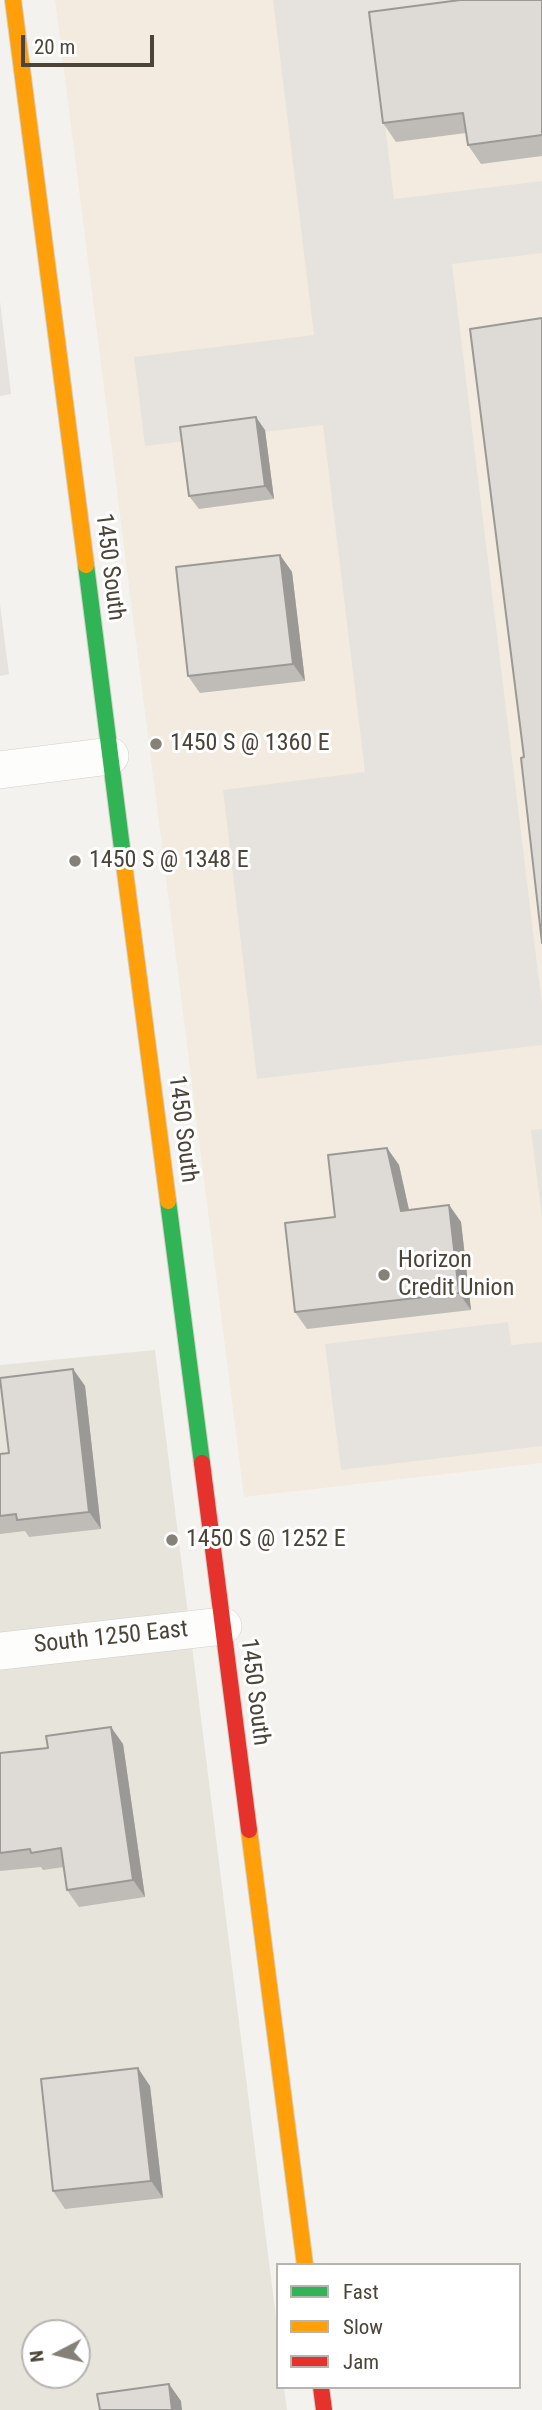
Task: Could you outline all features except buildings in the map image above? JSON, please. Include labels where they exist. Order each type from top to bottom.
[{"type":"street","name":"1450 South","points":[[13,0],[305,2263]]},
{"type":"street","points":[[0,770],[110,757]]},
{"type":"street","name":"South 1250 East","points":[[0,1651],[223,1626]]},
{"type":"street","points":[[321,2389],[324,2410]]},
{"type":"shaded area","points":[[55,0],[542,0],[542,1463],[244,1497]]},
{"type":"shaded area","points":[[273,0],[514,0],[372,18],[394,199],[542,181],[542,253],[452,264],[542,1005],[542,1045],[257,1079],[223,790],[365,772],[323,425],[145,446],[134,357],[314,335]]},
{"type":"shaded area","points":[[0,301],[11,394],[0,396]]},
{"type":"shaded area","points":[[0,604],[9,674],[0,676]]},
{"type":"shaded area","points":[[542,1129],[542,1218],[531,1130]]},
{"type":"shaded area","points":[[508,1322],[511,1345],[542,1342],[542,1446],[341,1470],[325,1344]]},
{"type":"shaded area","points":[[155,1350],[276,2318],[276,2389],[284,2389],[287,2410],[0,2410],[0,1365]]},
{"type":"traffic: fast","points":[[86,565],[124,864]]},
{"type":"traffic: fast","points":[[168,1201],[202,1463]]},
{"type":"traffic: slow","points":[[13,0],[86,565]]},
{"type":"traffic: slow","points":[[124,864],[168,1201]]},
{"type":"traffic: slow","points":[[249,1830],[305,2263]]},
{"type":"traffic: jam","points":[[202,1463],[249,1830]]},
{"type":"traffic: jam","points":[[321,2389],[324,2410]]},
{"type":"place","name":"1450 S @ 1360 E","points":[[156,744]]},
{"type":"place","name":"1450 S @ 1348 E","points":[[75,861]]},
{"type":"place","name":"Horizon Credit Union","points":[[384,1275]]},
{"type":"place","name":"1450 S @ 1252 E","points":[[172,1540]]}]
